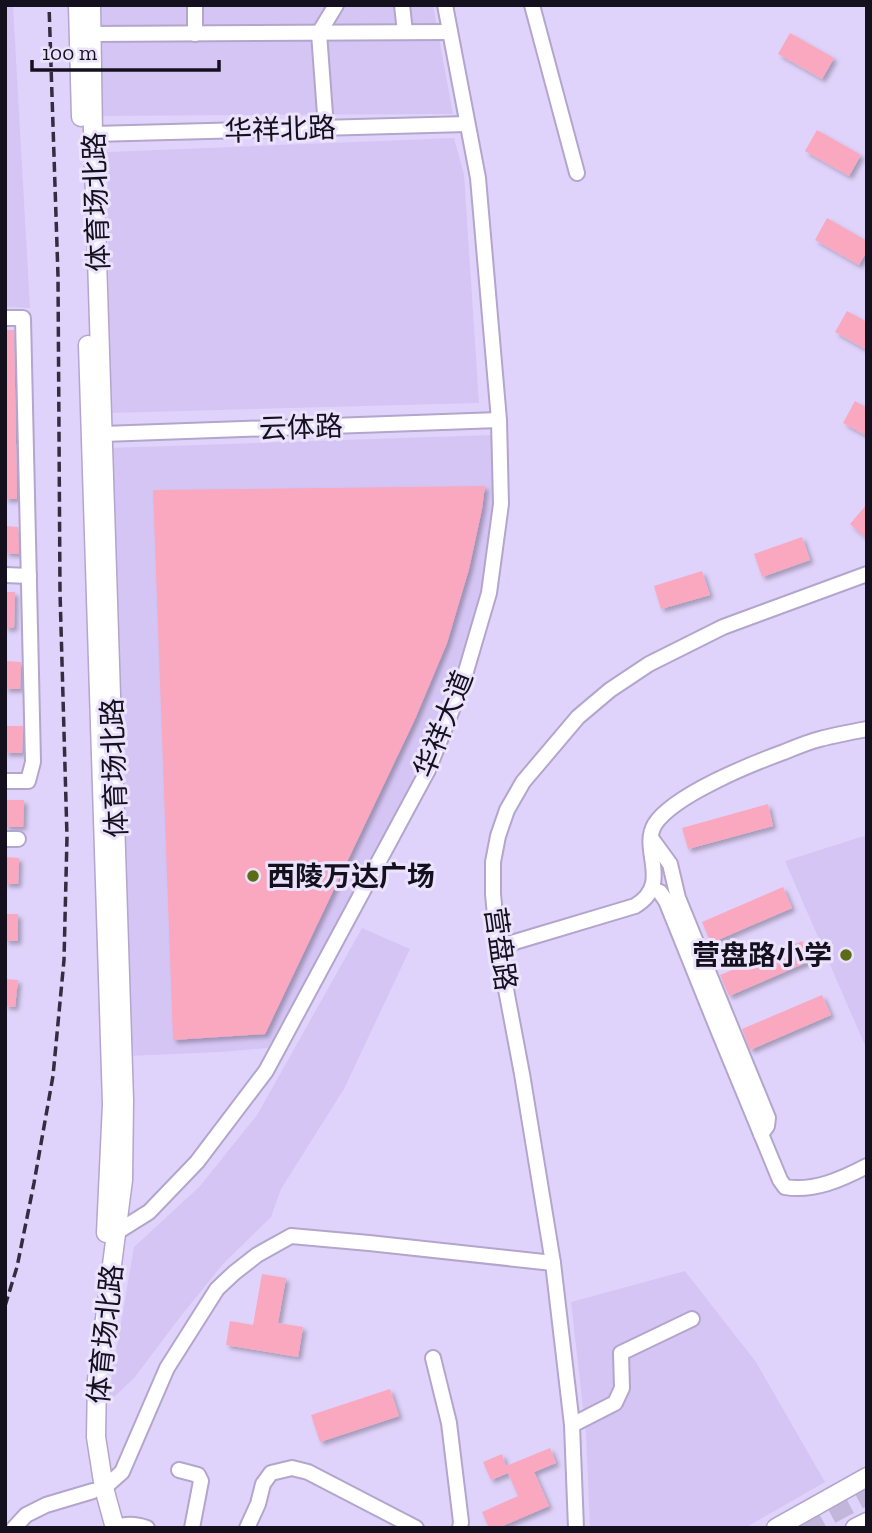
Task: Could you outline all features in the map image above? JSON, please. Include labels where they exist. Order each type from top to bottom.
[{"type":"main road","name":"体育场北路","points":[[78,5],[112,1104],[106,1233],[87,1384],[85,1439],[98,1490],[115,1528]]},
{"type":"main road","name":"体育场北路","points":[[91,5],[123,1056],[123,1180],[97,1380],[98,1490],[103,1528]]},
{"type":"main road","points":[[776,1528],[867,1477]]},
{"type":"street","points":[[194,5],[195,34]]},
{"type":"street","points":[[326,128],[319,33],[336,5]]},
{"type":"street","points":[[402,5],[405,33]]},
{"type":"street","name":"华祥大道","points":[[117,1232],[149,1212],[197,1162],[266,1071],[428,770],[462,685],[489,593],[500,504],[499,420],[478,178],[445,5]]},
{"type":"street","points":[[532,5],[577,173]]},
{"type":"street","points":[[92,34],[450,32]]},
{"type":"street","name":"华祥北路","points":[[93,134],[467,124]]},
{"type":"street","points":[[5,318],[23,318],[33,762],[28,781],[5,781]]},
{"type":"street","name":"云体路","points":[[103,434],[499,420]]},
{"type":"street","name":"营盘路","points":[[576,1528],[572,1425],[553,1263],[498,947],[493,862],[498,836],[507,810],[523,782],[579,717],[610,690],[649,664],[723,627],[867,574]]},
{"type":"street","points":[[5,575],[29,576]]},
{"type":"street","points":[[498,947],[635,906],[646,899],[652,889],[653,859],[650,837],[655,824],[670,809],[707,786],[763,760],[817,739],[867,729]]},
{"type":"street","points":[[650,837],[670,864],[678,898],[768,1118],[767,1126],[761,1134]]},
{"type":"street","points":[[652,889],[660,892],[666,901],[780,1180],[786,1187],[800,1189],[841,1180],[867,1166]]},
{"type":"street","points":[[15,1528],[26,1515],[46,1505],[98,1490],[122,1472],[167,1368],[218,1289],[257,1255],[291,1236],[553,1263]]},
{"type":"street","points":[[572,1425],[615,1404],[622,1388],[621,1353],[692,1319]]},
{"type":"street","points":[[433,1358],[449,1423],[460,1528]]},
{"type":"street","points":[[247,1528],[258,1504],[263,1484],[271,1474],[292,1468],[308,1472],[416,1528]]},
{"type":"street","points":[[179,1470],[198,1475],[201,1481],[192,1528]]},
{"type":"street","points":[[115,1528],[125,1524],[147,1528]]},
{"type":"shaded area","points":[[5,5],[13,5],[30,308],[5,307]]},
{"type":"shaded area","points":[[98,5],[433,5],[453,114],[99,116]]},
{"type":"shaded area","points":[[454,138],[464,174],[479,403],[110,413],[107,152]]},
{"type":"shaded area","name":"西陵万达广场","points":[[492,435],[497,504],[484,591],[424,767],[268,1048],[128,1056],[109,448]]},
{"type":"shaded area","name":"营盘路小学","points":[[867,835],[867,1050],[785,861]]},
{"type":"shaded area","points":[[362,928],[410,949],[344,1089],[281,1189],[271,1217],[223,1264],[135,1377],[107,1404],[134,1247],[200,1186],[257,1115]]},
{"type":"shaded area","points":[[685,1271],[756,1362],[825,1482],[745,1528],[590,1528],[586,1435],[571,1302]]},
{"type":"building","points":[[790,33],[834,58],[822,79],[778,54]]},
{"type":"building","points":[[817,130],[861,155],[849,176],[805,151]]},
{"type":"building","points":[[827,218],[867,241],[867,251],[859,265],[815,240]]},
{"type":"building","points":[[847,311],[867,322],[867,350],[835,332]]},
{"type":"building","points":[[5,330],[14,330],[17,499],[5,499]]},
{"type":"building","points":[[855,401],[867,408],[867,436],[843,423]]},
{"type":"building","name":"西陵万达广场","points":[[485,486],[469,569],[447,643],[415,719],[265,1034],[173,1040],[153,490]]},
{"type":"building","points":[[867,504],[867,539],[850,524]]},
{"type":"building","points":[[5,526],[18,527],[19,554],[5,553]]},
{"type":"building","points":[[802,537],[810,560],[762,577],[754,554]]},
{"type":"building","points":[[702,571],[710,595],[661,609],[654,586]]},
{"type":"building","points":[[5,592],[15,592],[14,628],[5,628]]},
{"type":"building","points":[[5,661],[21,662],[20,689],[5,689]]},
{"type":"building","points":[[5,726],[23,726],[22,753],[5,753]]},
{"type":"building","points":[[5,800],[24,800],[23,827],[5,827]]},
{"type":"building","points":[[768,804],[773,826],[688,849],[682,828]]},
{"type":"building","points":[[5,857],[19,858],[18,884],[5,884]]},
{"type":"building","points":[[783,887],[792,908],[711,943],[702,922]]},
{"type":"building","points":[[5,914],[18,914],[18,941],[5,941]]},
{"type":"building","points":[[802,941],[810,961],[729,996],[720,975]]},
{"type":"building","points":[[5,979],[18,980],[15,1007],[5,1006]]},
{"type":"building","points":[[822,995],[831,1015],[750,1050],[742,1029]]},
{"type":"building","points":[[262,1274],[286,1278],[278,1323],[303,1327],[298,1357],[226,1345],[230,1321],[253,1325]]},
{"type":"building","points":[[390,1389],[399,1416],[320,1442],[311,1415]]},
{"type":"building","points":[[550,1448],[556,1463],[534,1472],[549,1506],[498,1528],[489,1528],[482,1512],[518,1496],[508,1473],[491,1480],[483,1462],[502,1454],[506,1466]]},
{"type":"tunnel","points":[[803,1528],[867,1494]]},
{"type":"railway","points":[[5,1306],[17,1267],[53,1076],[64,960],[67,837],[60,592],[58,276],[49,5]]},
{"type":"place","name":"西陵万达广场","points":[[253,876]]},
{"type":"place","name":"营盘路小学","points":[[846,955]]}]
